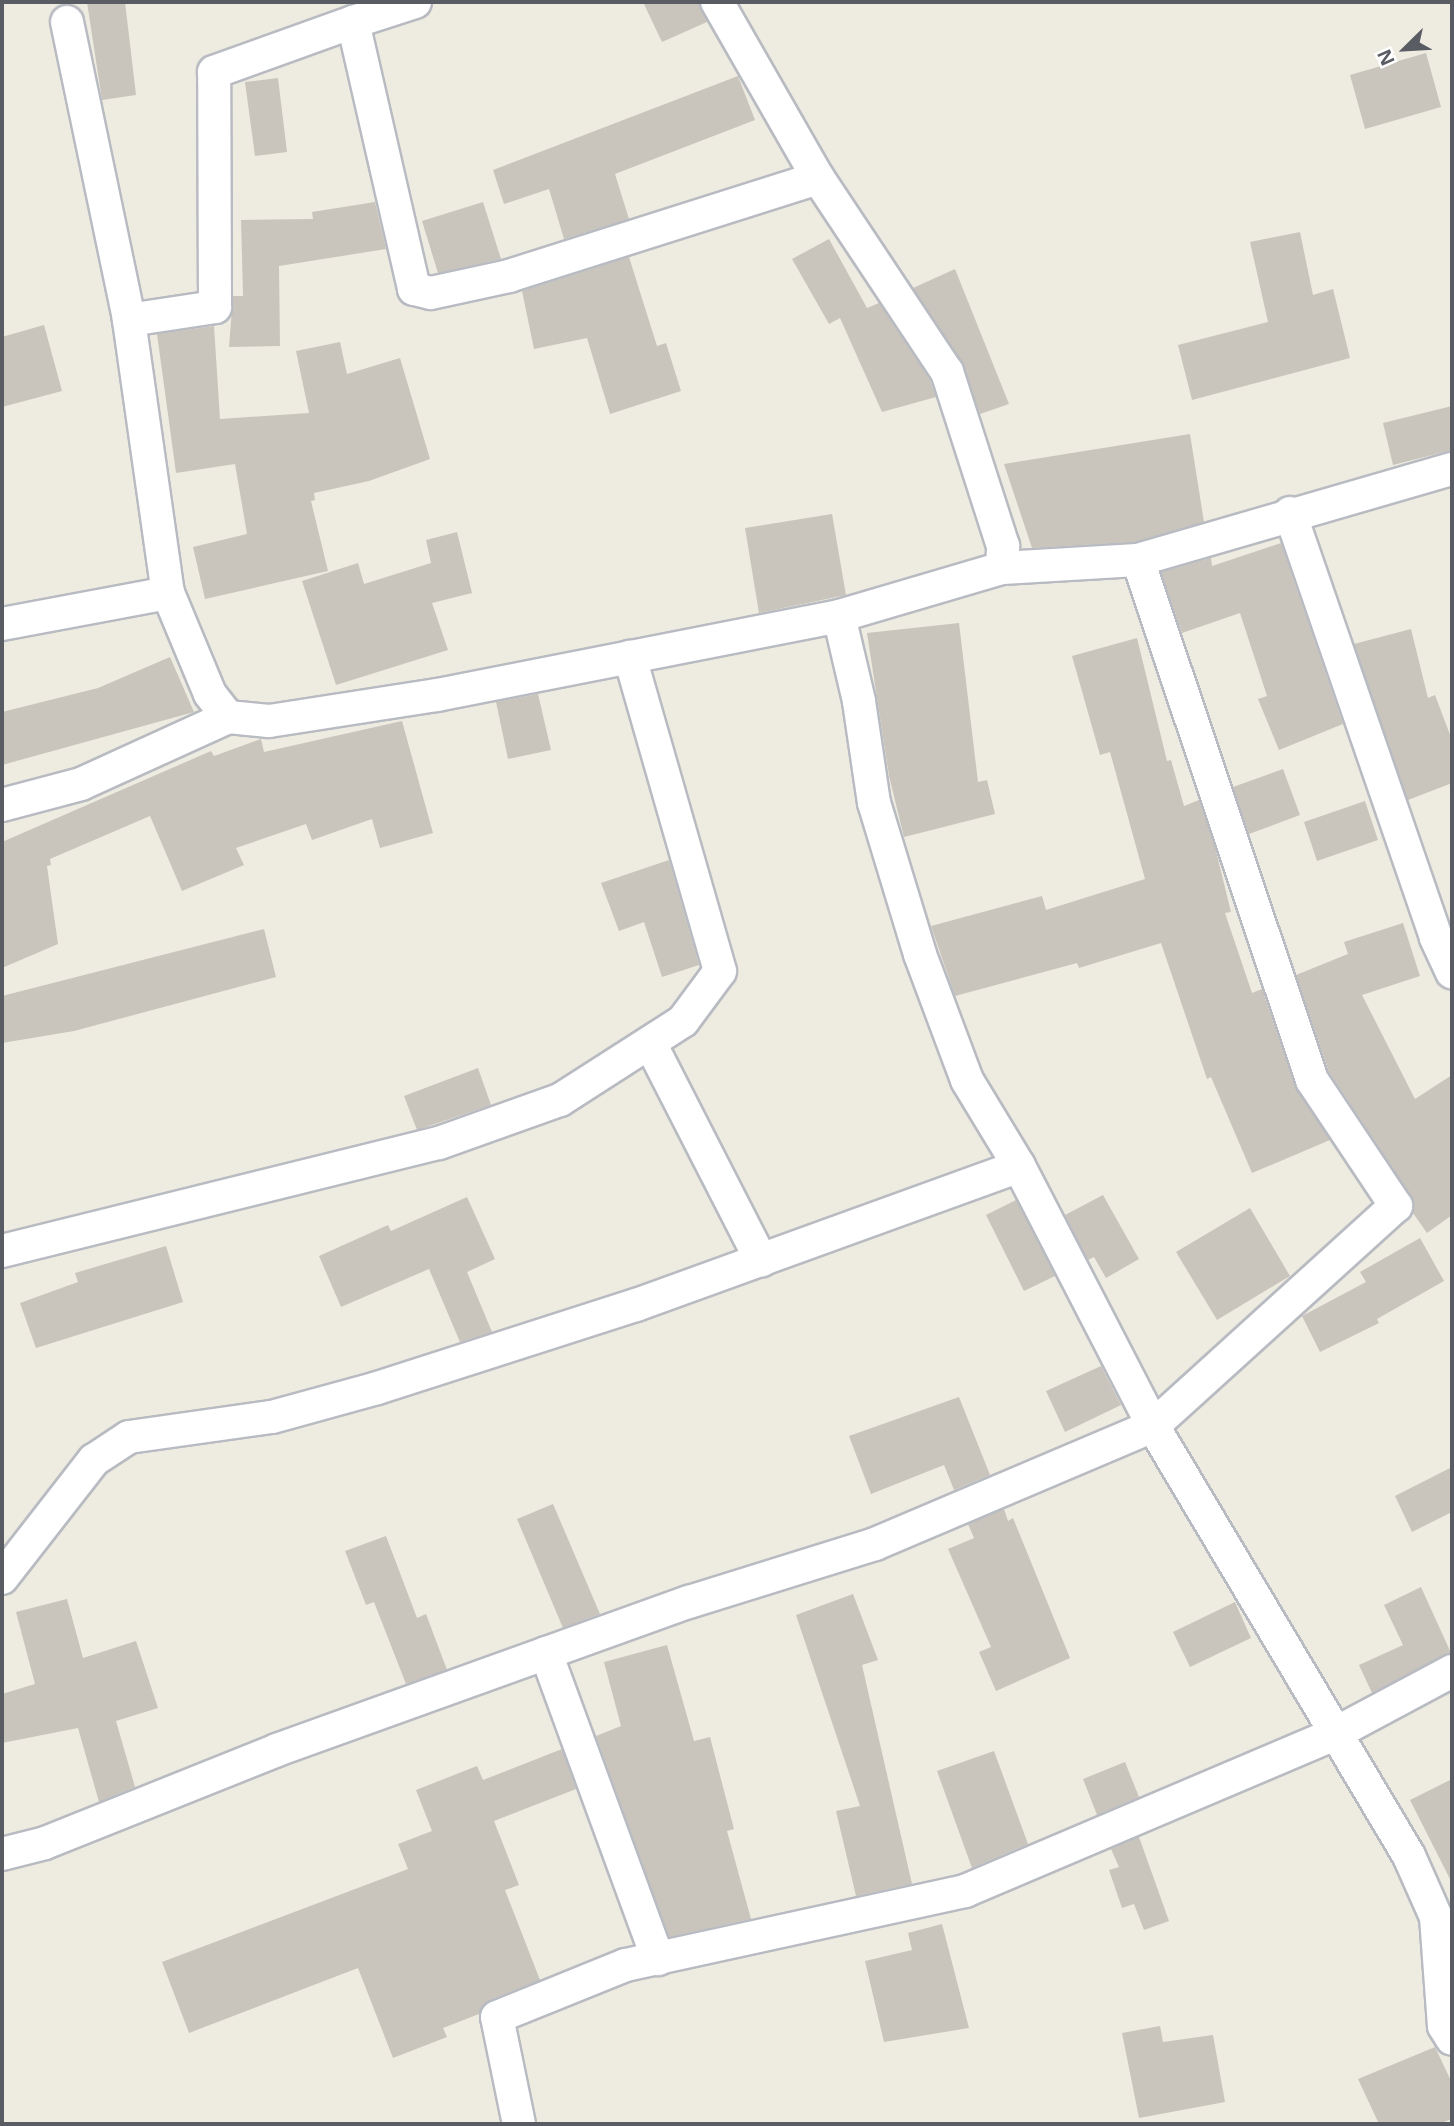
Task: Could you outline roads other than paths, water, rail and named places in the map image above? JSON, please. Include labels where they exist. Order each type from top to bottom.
[{"type":"street","points":[[130,320],[215,307],[214,72],[415,2]]},
{"type":"street","points":[[717,2],[818,178],[947,372],[1003,546],[1002,568]]},
{"type":"street","points":[[67,22],[130,320],[168,593],[210,694],[228,717]]},
{"type":"street","points":[[353,22],[414,289],[431,293],[509,276],[818,178]]},
{"type":"street","points":[[2,804],[81,784],[228,717],[270,721],[437,695],[839,616],[1002,568],[1138,560],[1290,513],[1452,469]]},
{"type":"street","points":[[1290,513],[1432,925],[1452,972]]},
{"type":"street","points":[[2,1854],[45,1843],[277,1750],[546,1653],[874,1544],[1153,1426],[1396,1206],[1312,1080],[1138,560]]},
{"type":"street","points":[[2,624],[168,593]]},
{"type":"street","points":[[839,616],[859,701],[874,803],[920,954],[967,1080],[1018,1166],[1153,1426],[1409,1856],[1436,1917],[1445,1948],[1444,2026],[1452,2039]]},
{"type":"street","points":[[2,1251],[439,1143],[561,1100],[651,1045],[683,1021],[719,971],[630,657]]},
{"type":"street","points":[[651,1045],[761,1260]]},
{"type":"street","points":[[2,1578],[94,1460],[129,1437],[272,1417],[377,1388],[761,1260],[1018,1166]]},
{"type":"street","points":[[546,1653],[658,1959]]},
{"type":"street","points":[[519,2124],[497,2017],[626,1965],[965,1891],[1334,1734],[1452,1671]]}]
